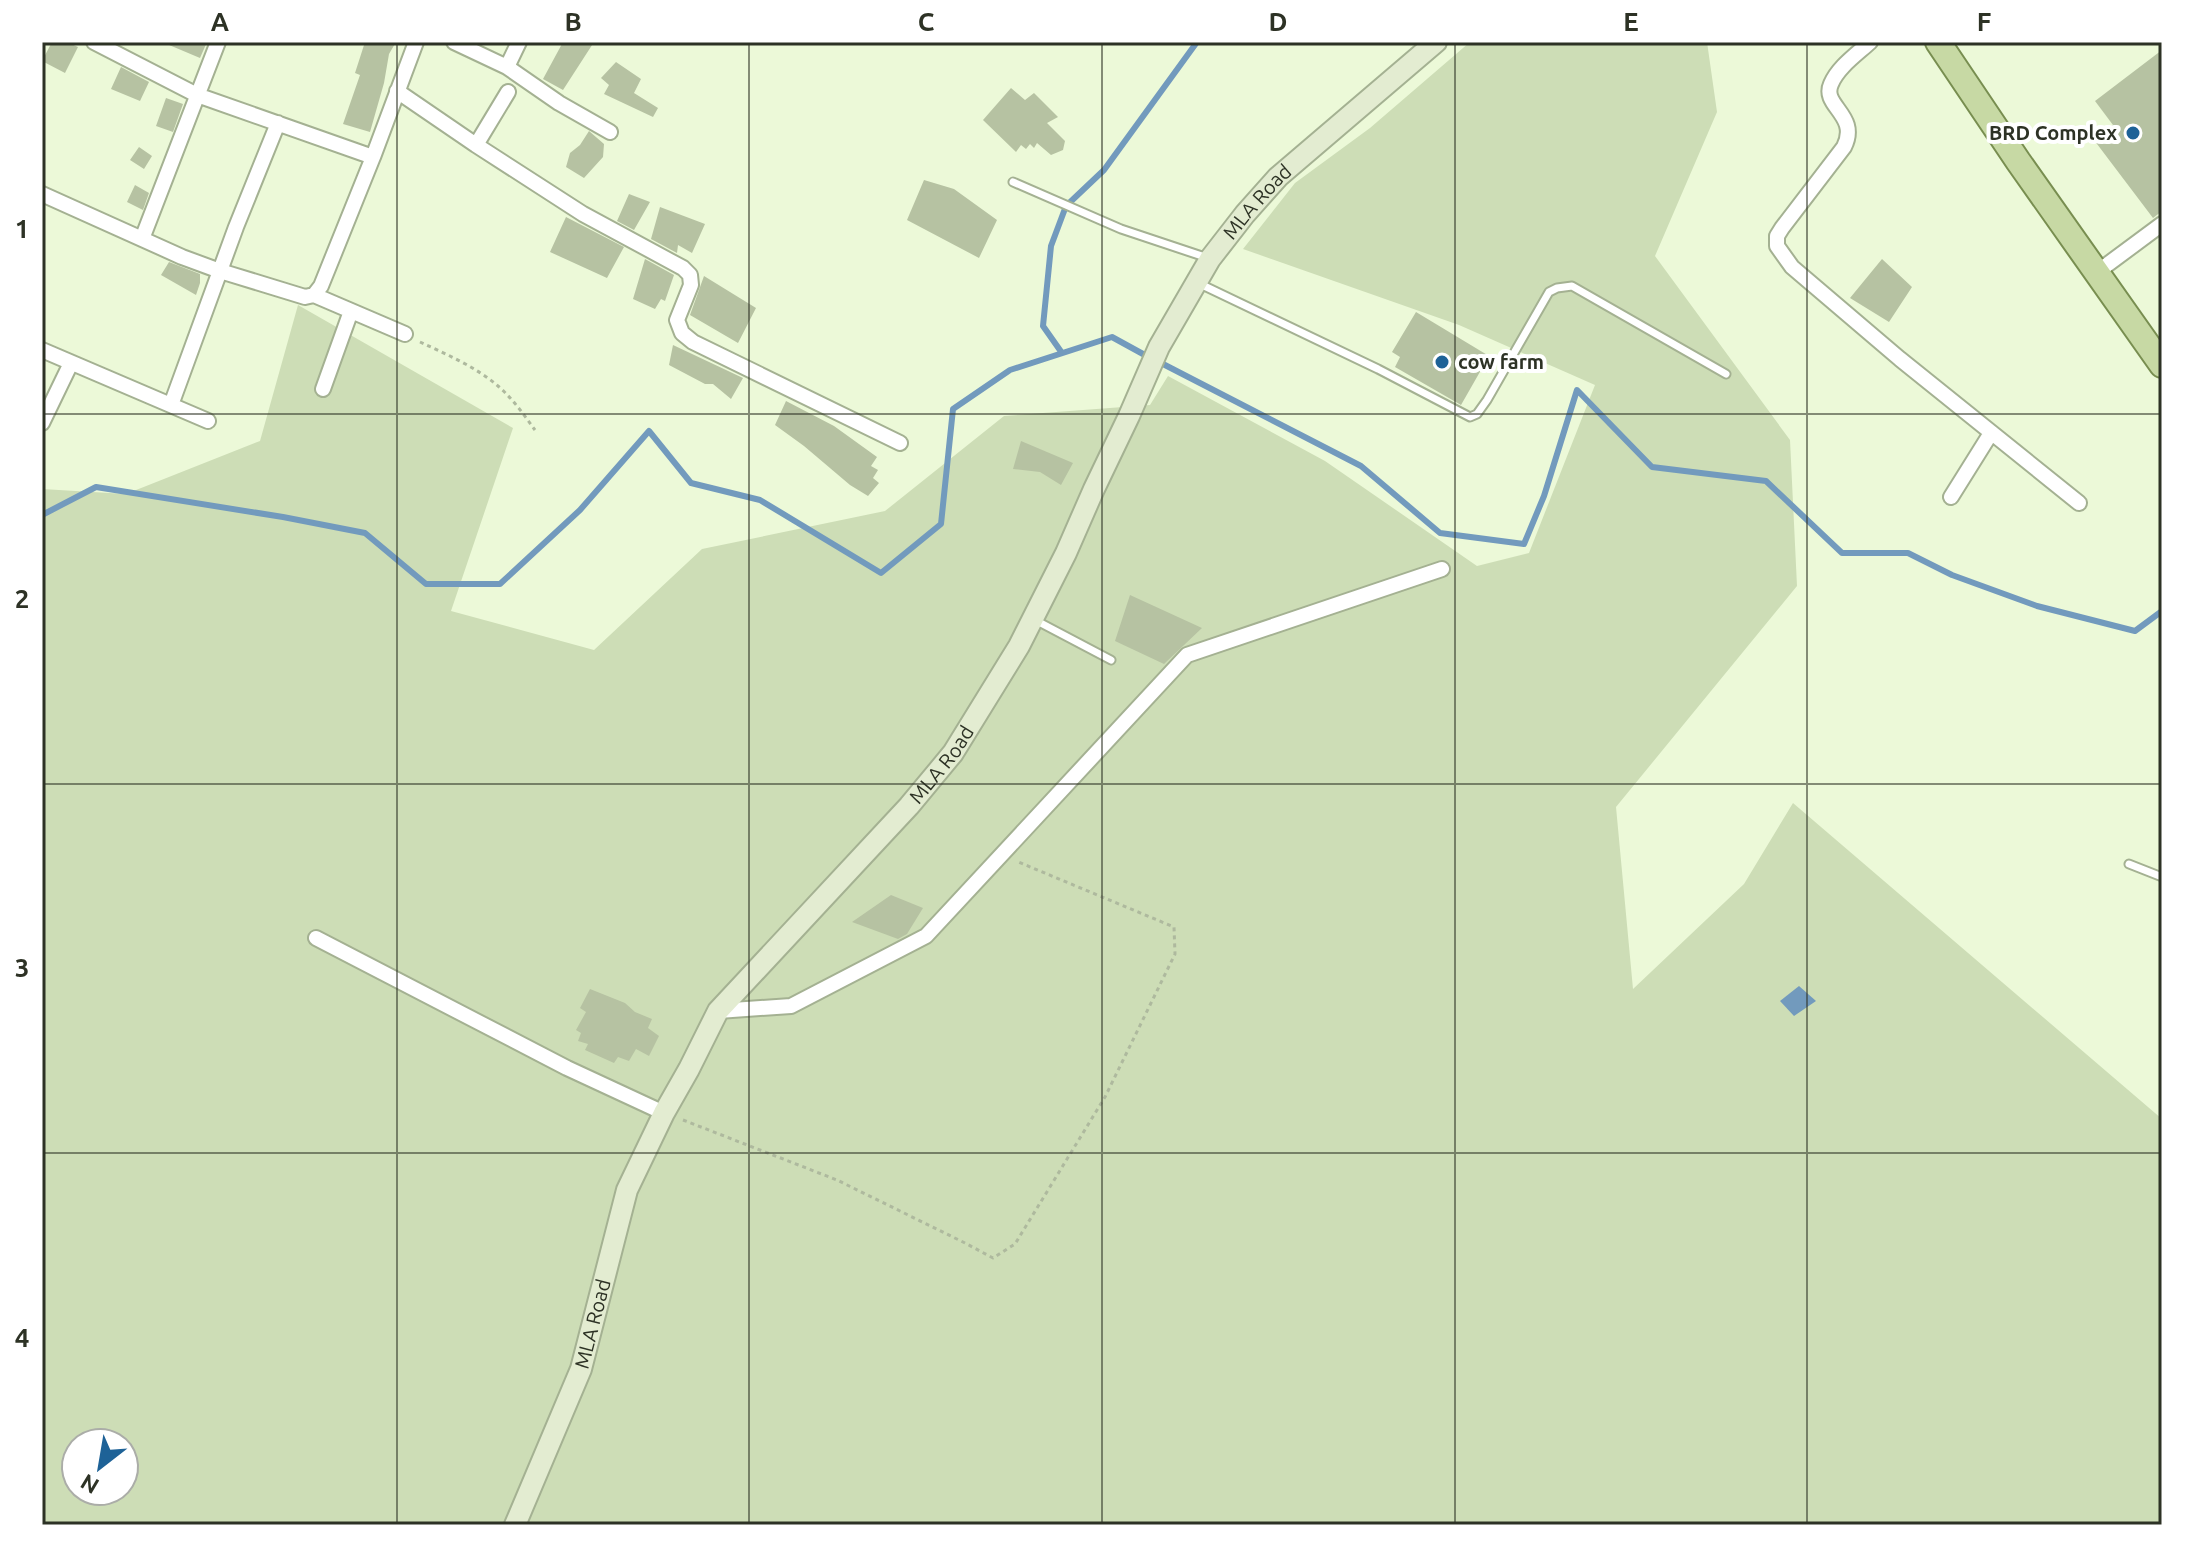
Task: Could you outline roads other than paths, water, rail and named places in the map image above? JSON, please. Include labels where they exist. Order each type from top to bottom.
[{"type":"main road","points":[[1938,42],[2162,365]]},
{"type":"street","points":[[94,42],[197,95],[373,157]]},
{"type":"street","points":[[142,239],[218,42]]},
{"type":"street","points":[[314,295],[321,286],[416,42]]},
{"type":"street","points":[[454,42],[507,67],[559,103],[610,132]]},
{"type":"street","points":[[507,67],[519,42]]},
{"type":"street","name":"MLA Road","points":[[515,1525],[581,1369],[627,1190],[718,1011],[909,806],[953,753],[1019,646],[1066,553],[1159,347],[1210,259],[1278,177],[1436,42]]},
{"type":"street","points":[[1870,42],[1837,73],[1829,90],[1848,127],[1849,137],[1782,228],[1777,236],[1777,246],[1792,267],[2079,503]]},
{"type":"street","points":[[397,91],[583,214],[683,268],[690,275],[691,285],[677,320],[682,333],[693,342],[900,443]]},
{"type":"street","points":[[476,145],[508,92]]},
{"type":"street","points":[[171,405],[278,123]]},
{"type":"street","points":[[42,194],[220,271],[305,297],[314,295],[405,334]]},
{"type":"street","points":[[2096,273],[2162,224]]},
{"type":"street","points":[[323,389],[351,311]]},
{"type":"street","points":[[42,350],[208,421]]},
{"type":"street","points":[[42,423],[71,363]]},
{"type":"street","points":[[1951,497],[1991,433]]},
{"type":"street","points":[[718,1011],[791,1006],[926,936],[1187,655],[1442,569]]},
{"type":"street","points":[[316,938],[567,1068],[664,1113]]},
{"type":"lane","points":[[1013,182],[1121,229],[1210,259]]},
{"type":"lane","points":[[1197,282],[1470,417],[1477,414],[1487,400],[1549,292],[1557,288],[1572,286],[1726,374]]},
{"type":"lane","points":[[1033,619],[1111,660]]},
{"type":"lane","points":[[2129,864],[2162,877]]},
{"type":"water","points":[[1799,986],[1816,1001],[1794,1016],[1780,1001]]},
{"type":"waterway","points":[[1062,353],[1043,326],[1051,246],[1066,206],[1104,170],[1197,42]]},
{"type":"waterway","points":[[42,515],[96,487],[365,533],[426,584],[500,584],[580,510],[649,431],[691,483],[760,500],[881,573],[941,524],[953,409],[1010,370],[1112,337],[1143,354]]},
{"type":"waterway","points":[[1163,364],[1361,466],[1440,533],[1524,544],[1544,496],[1577,390],[1652,467],[1766,481],[1842,553],[1908,553],[1952,575],[2037,606],[2135,631],[2162,611]]},
{"type":"place","name":"BRD Complex","points":[[2133,133]]},
{"type":"place","name":"cow farm","points":[[1442,362]]}]
